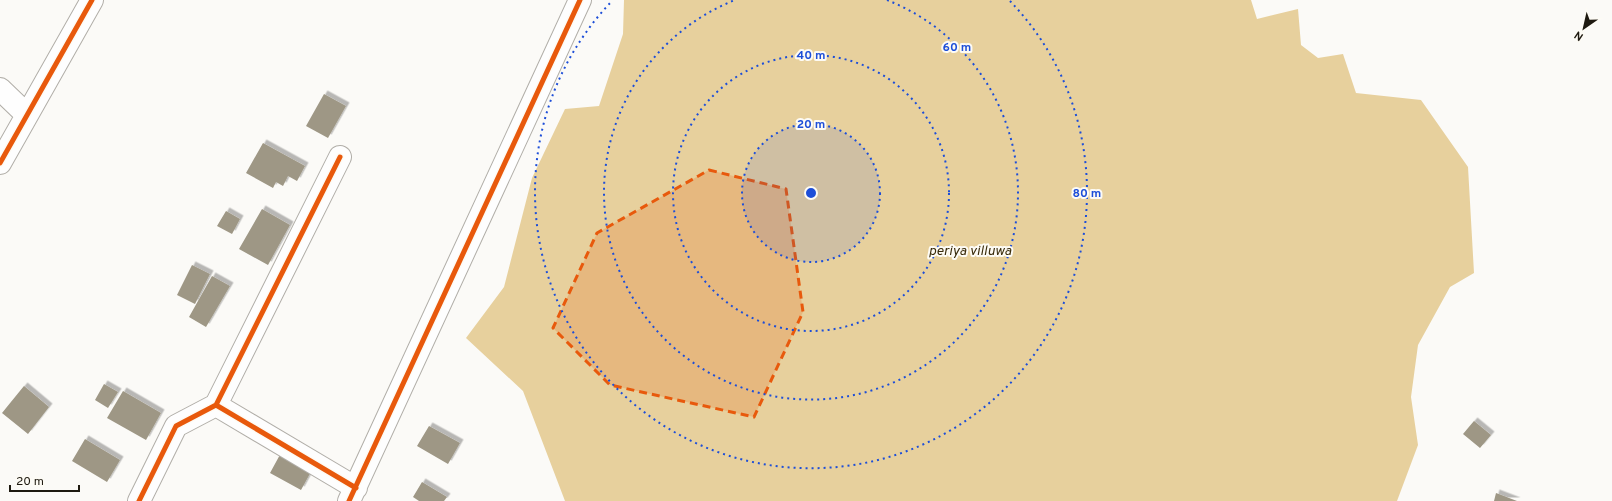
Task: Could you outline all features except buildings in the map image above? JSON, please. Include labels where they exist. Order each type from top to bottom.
[{"type":"street","points":[[0,163],[92,0]]},
{"type":"street","points":[[216,405],[352,494],[580,0]]},
{"type":"street","points":[[0,89],[27,115]]},
{"type":"street","points":[[139,501],[176,426],[216,405],[340,157]]},
{"type":"highlighted area","points":[[709,170],[786,189],[803,312],[754,417],[610,385],[553,328],[597,233]]},
{"type":"water","name":"periya villuwa","points":[[624,0],[1251,0],[1257,19],[1298,9],[1301,45],[1318,58],[1343,54],[1356,93],[1421,100],[1468,167],[1474,273],[1450,287],[1418,345],[1411,397],[1418,445],[1397,501],[565,501],[523,391],[466,338],[504,287],[532,178],[565,109],[599,106],[623,34]]},
{"type":"cycle path","points":[[0,163],[92,0]]},
{"type":"cycle path","points":[[349,501],[580,0]]},
{"type":"cycle path","points":[[216,405],[340,157]]},
{"type":"cycle path","points":[[139,501],[176,426],[216,405],[356,488]]}]
